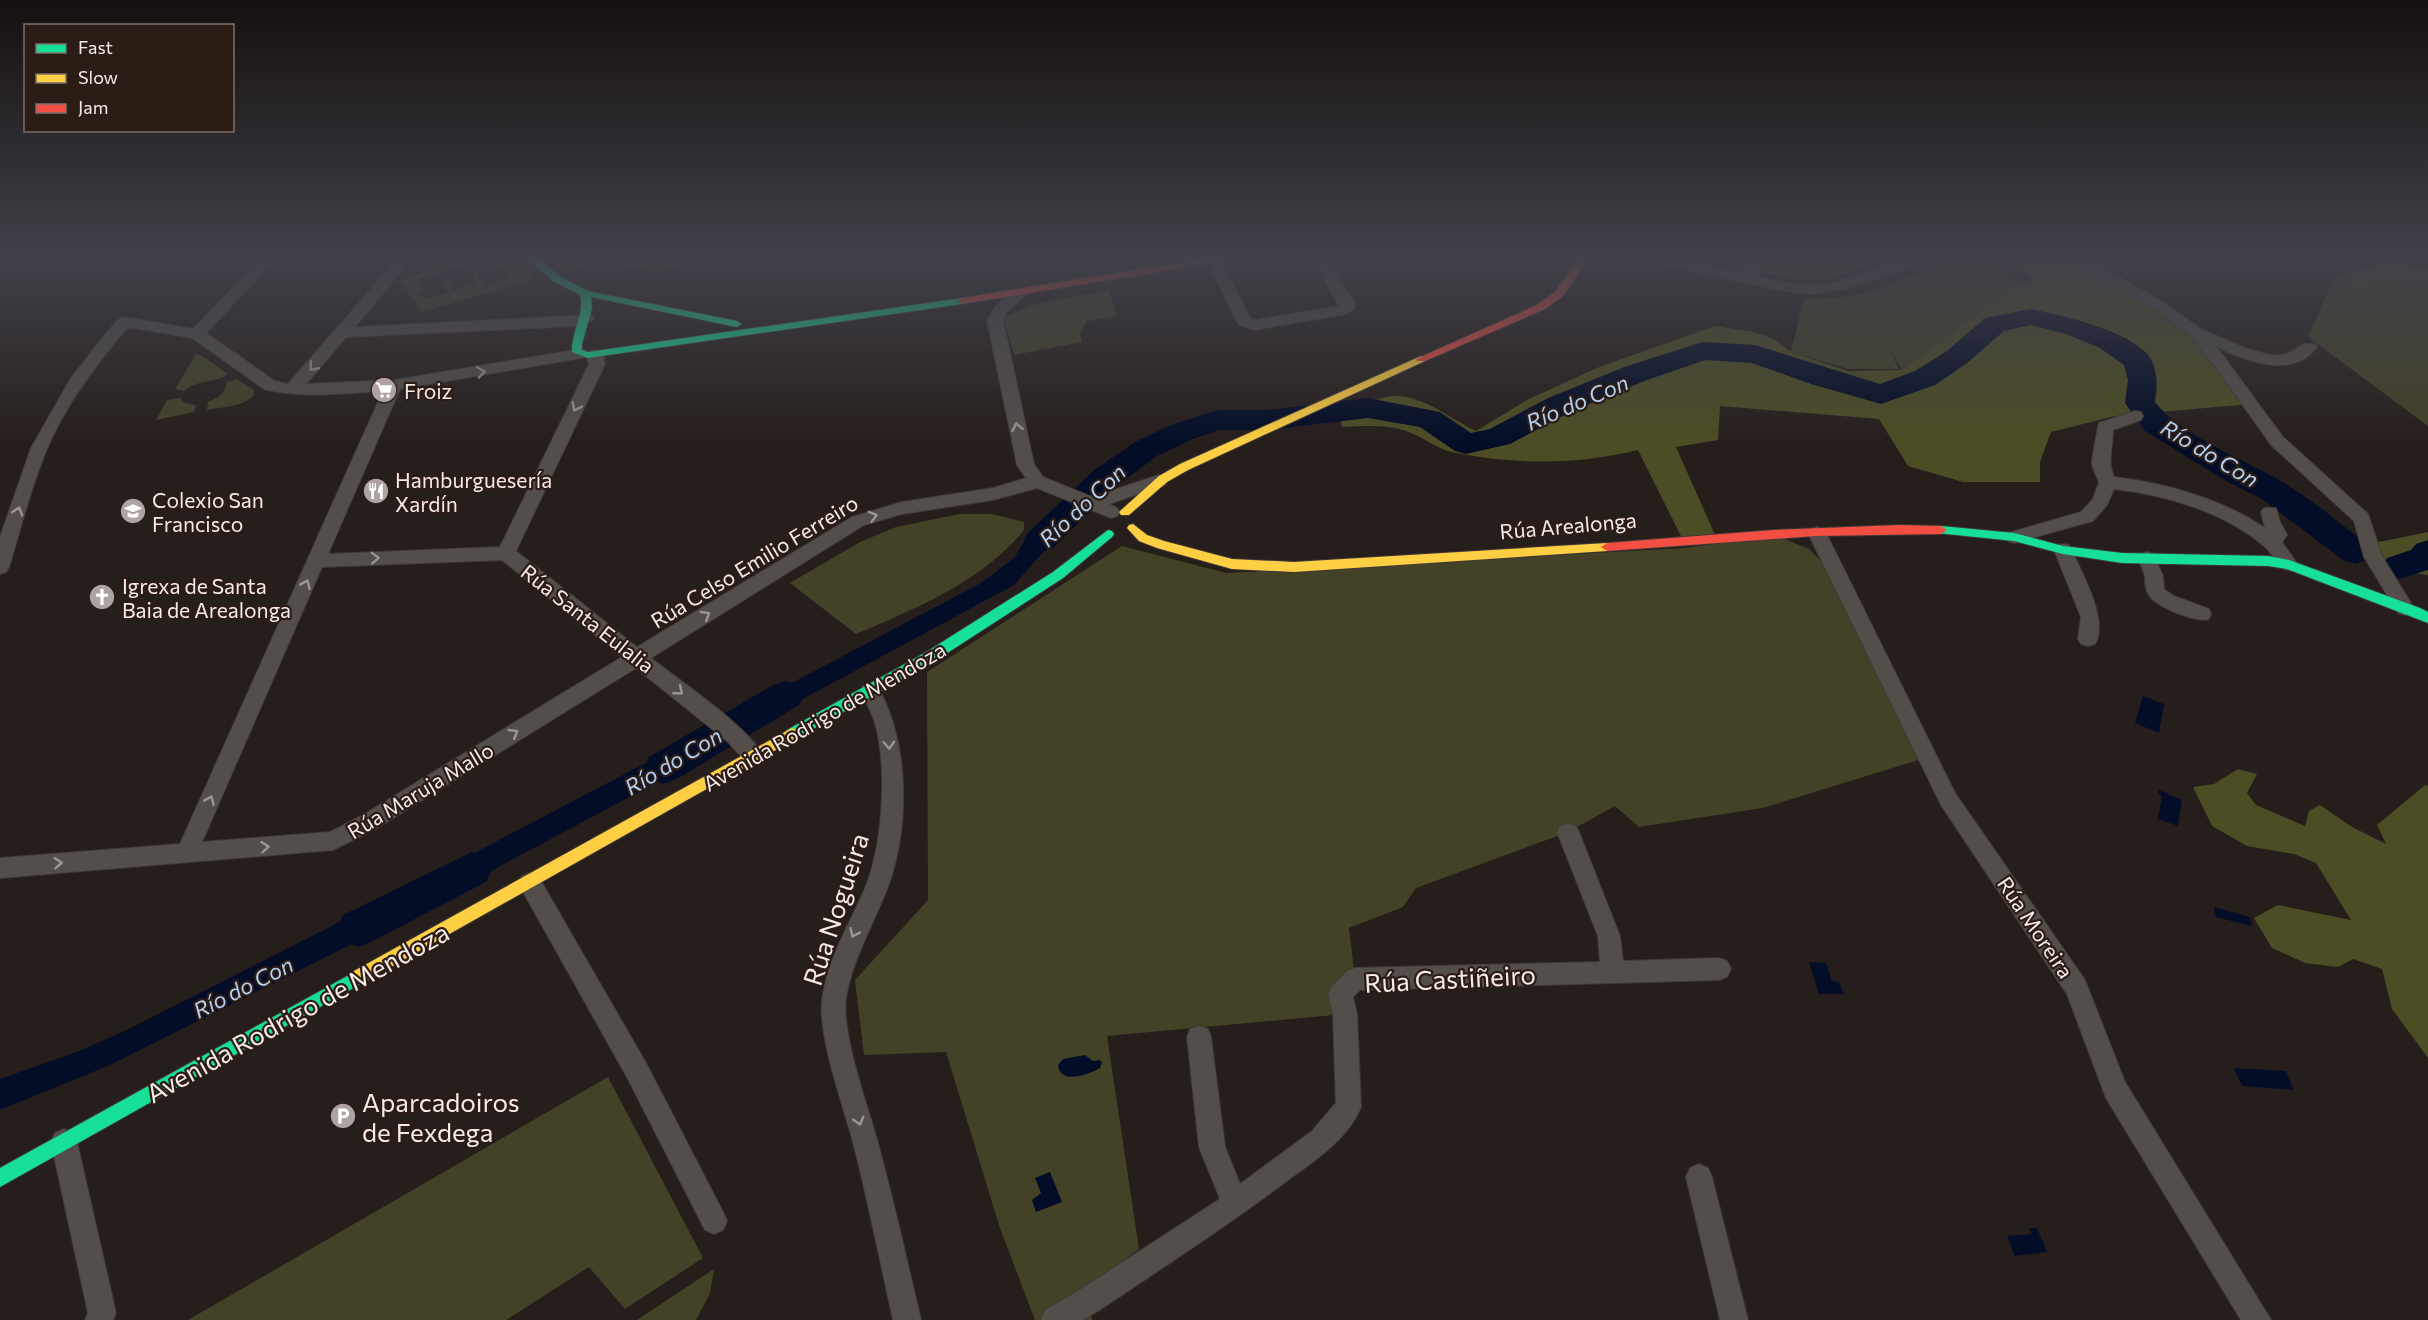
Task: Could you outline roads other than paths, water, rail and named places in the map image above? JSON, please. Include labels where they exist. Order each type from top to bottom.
[{"type":"main road","points":[[584,321],[575,345],[577,352],[587,355],[823,321]]},
{"type":"main road","points":[[716,321],[778,327]]},
{"type":"main road","points":[[1118,512],[1133,516],[1135,520],[1133,528],[1119,535],[1108,534],[1101,528],[1100,520],[1118,512],[1163,479],[1405,366],[1510,321]]},
{"type":"main road","name":"Rúa Arealonga","points":[[1133,528],[1143,538],[1161,545],[1232,564],[1294,567],[1551,552],[1716,537],[1869,529],[1942,530],[2014,537],[2063,550],[2122,558],[2268,561],[2289,565],[2428,618]]},
{"type":"main road","name":"Avenida Rodrigo de Mendoza","points":[[0,1178],[870,691],[1022,600],[1058,575],[1108,534]]},
{"type":"street","points":[[197,334],[210,321]]},
{"type":"street","points":[[292,390],[354,321]]},
{"type":"street","points":[[344,332],[577,321]]},
{"type":"street","points":[[680,341],[707,333],[712,328],[698,321]]},
{"type":"street","points":[[995,321],[1022,452],[1030,474],[1037,481],[1059,492],[1118,512]]},
{"type":"street","points":[[1244,321],[1253,325],[1279,321]]},
{"type":"street","points":[[2179,321],[2196,333],[2228,347],[2275,362],[2296,357],[2309,347]]},
{"type":"street","points":[[0,567],[30,472],[49,429],[89,364],[124,322],[197,334],[270,385],[292,390],[394,385],[587,355]]},
{"type":"street","points":[[2196,333],[2226,369],[2277,441],[2362,518],[2373,558],[2405,608]]},
{"type":"street","name":"Rúa Santa Eulalia","points":[[587,355],[597,357],[597,364],[506,553],[735,736],[754,757]]},
{"type":"street","points":[[186,854],[394,385]]},
{"type":"street","points":[[2135,416],[2109,423],[2105,427],[2105,445],[2100,465],[2108,482],[2175,496],[2216,510],[2246,524],[2271,541],[2289,565]]},
{"type":"street","points":[[1090,504],[1163,479]]},
{"type":"street","name":"Rúa Celso Emilio Ferreiro","points":[[638,657],[858,521],[890,512],[1003,492],[1037,481]]},
{"type":"street","name":"Rúa Arealonga","points":[[2014,537],[2087,517],[2101,501],[2108,482]]},
{"type":"street","points":[[2270,512],[2271,522],[2278,535],[2271,541]]},
{"type":"street","name":"Rúa Moreira","points":[[1817,533],[1948,799],[2077,988],[2115,1089],[2257,1320]]},
{"type":"street","points":[[2063,550],[2090,617],[2088,639]]},
{"type":"street","points":[[316,561],[506,553]]},
{"type":"street","points":[[2147,559],[2154,576],[2153,584],[2157,593],[2166,601],[2202,614]]},
{"type":"street","name":"Rúa Maruja Mallo","points":[[0,868],[324,843],[343,837],[638,657]]},
{"type":"street","name":"Rúa Nogueira","points":[[870,691],[884,714],[889,735],[891,832],[879,877],[848,946],[832,1007],[833,1022],[863,1133],[908,1320]]},
{"type":"street","points":[[1568,832],[1609,936],[1612,971]]},
{"type":"street","points":[[530,883],[638,1071],[714,1221]]},
{"type":"street","name":"Rúa Castiñeiro","points":[[1055,1320],[1088,1301],[1235,1204],[1321,1140],[1349,1107],[1345,1014],[1340,994],[1355,979],[1719,969]]},
{"type":"street","points":[[1198,1037],[1212,1147],[1235,1204]]},
{"type":"street","points":[[64,1142],[100,1317]]},
{"type":"street","points":[[1699,1177],[1734,1320]]},
{"type":"water","points":[[1060,504],[1076,505],[1075,516],[1014,585],[788,707],[749,724],[735,713],[981,583],[1014,558],[1027,537],[1039,528]]},
{"type":"water","points":[[2143,696],[2164,704],[2159,733],[2135,723]]},
{"type":"water","points":[[697,736],[712,749],[680,770],[431,903],[423,880]]},
{"type":"water","points":[[2159,790],[2182,800],[2178,826],[2158,819],[2162,796],[2158,793]]},
{"type":"water","points":[[397,893],[408,916],[110,1065],[0,1110],[0,1079],[79,1051],[127,1030]]},
{"type":"water","points":[[2214,907],[2250,917],[2252,926],[2216,917]]},
{"type":"water","points":[[1809,962],[1826,963],[1832,981],[1839,982],[1844,994],[1819,994]]},
{"type":"water","points":[[1085,1055],[1093,1061],[1100,1060],[1102,1063],[1100,1068],[1075,1077],[1064,1075],[1060,1071],[1058,1065],[1063,1059]]},
{"type":"water","points":[[2234,1068],[2286,1071],[2294,1090],[2242,1086]]},
{"type":"water","points":[[1050,1172],[1062,1202],[1036,1212],[1032,1200],[1041,1193],[1035,1178]]},
{"type":"water","points":[[2029,1228],[2037,1228],[2047,1252],[2015,1256],[2007,1236],[2032,1234]]},
{"type":"waterway","name":"Río do Con","points":[[1041,540],[1104,479],[1146,449],[1182,432],[1217,420],[1268,420],[1368,408],[1429,419],[1466,444],[1499,437],[1559,405],[1637,373],[1703,351],[1755,354],[1821,377],[1881,394],[1925,378],[1957,357],[1995,324],[2012,321]]},
{"type":"waterway","name":"Río do Con","points":[[2047,321],[2075,327],[2110,342],[2137,361],[2143,380],[2140,403],[2156,424],[2237,473],[2273,491],[2355,552]]},
{"type":"waterway","name":"Río do Con","points":[[2399,567],[2423,559],[2428,552]]},
{"type":"waterway","name":"Río do Con","points":[[663,768],[786,695]]},
{"type":"waterway","name":"Río do Con","points":[[358,928],[472,870]]},
{"type":"place","name":"Froiz","points":[[384,390]]},
{"type":"place","name":"Hamburguesería Xardín","points":[[376,491]]},
{"type":"place","name":"Colexio San Francisco","points":[[133,511]]},
{"type":"place","name":"Igrexa de Santa Baia de Arealonga","points":[[102,597]]},
{"type":"place","name":"Aparcadoiros de Fexdega","points":[[343,1116]]}]
